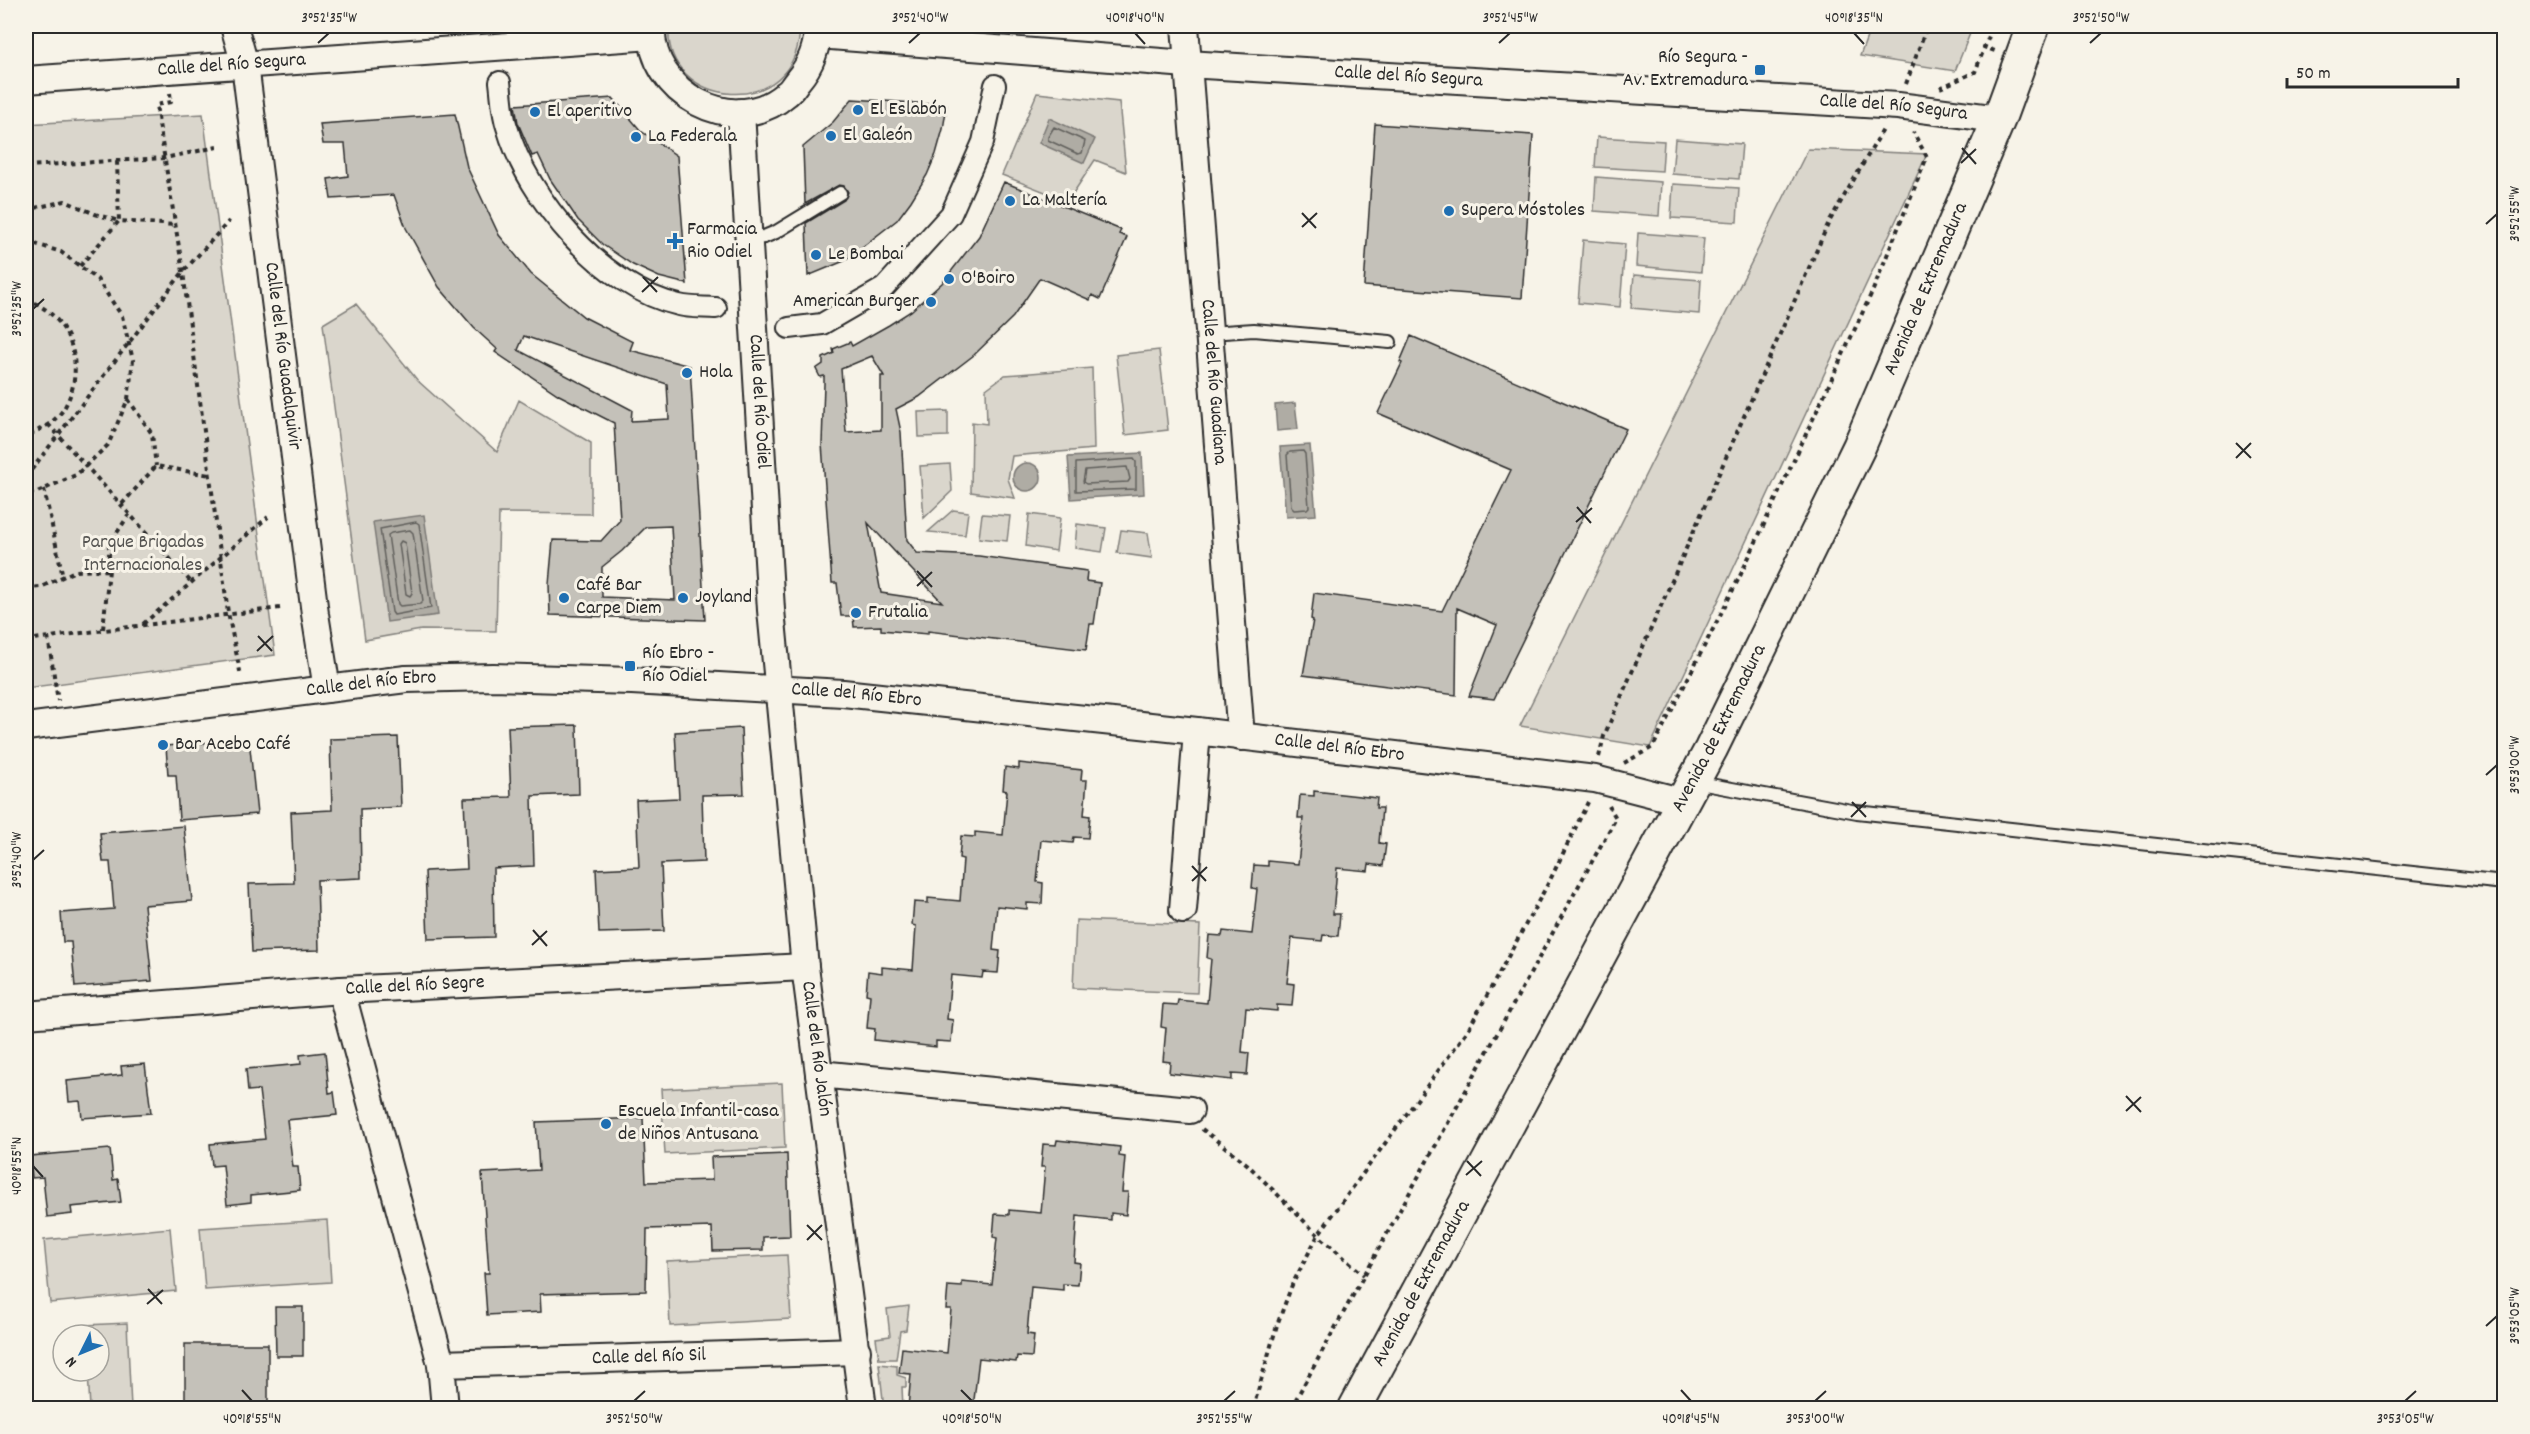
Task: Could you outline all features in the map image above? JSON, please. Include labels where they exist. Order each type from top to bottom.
[{"type":"street","name":"Calle del Río Guadalquivir","points":[[234,26],[245,65],[315,614],[327,689]]},
{"type":"street","name":"Calle del Río Guadiana","points":[[1185,26],[1241,737]]},
{"type":"street","name":"Avenida de Extremadura","points":[[1355,1408],[1689,792],[1859,447],[1999,119],[2033,26]]},
{"type":"street","name":"Calle del Río Segura","points":[[817,30],[1188,64],[1898,106],[1999,119]]},
{"type":"street","points":[[652,31],[655,54],[670,82],[690,99],[713,109],[741,112],[766,106],[786,95],[808,69],[817,30]]},
{"type":"street","name":"Calle del Río Segura","points":[[26,80],[168,72],[652,31]]},
{"type":"street","points":[[500,82],[506,126],[523,170],[545,206],[572,237],[605,267],[642,291],[679,305],[716,308]]},
{"type":"street","points":[[789,328],[822,324],[884,288],[951,214],[983,142],[995,85]]},
{"type":"street","name":"Calle del Río Odiel","points":[[741,112],[747,239],[778,689]]},
{"type":"street","name":"Calle del Río Ebro","points":[[26,727],[406,679],[493,677],[632,681],[843,693],[1197,731],[1689,792]]},
{"type":"street","name":"Calle del Río Jalón","points":[[778,689],[805,967],[863,1408]]},
{"type":"street","points":[[1182,910],[1197,731]]},
{"type":"street","name":"Calle del Río Segre","points":[[26,1015],[341,990],[805,967]]},
{"type":"street","points":[[341,990],[441,1364],[445,1408]]},
{"type":"street","points":[[819,1074],[1183,1109]]},
{"type":"street","name":"Calle del Río Sil","points":[[441,1364],[857,1351]]},
{"type":"lane","points":[[747,239],[764,237],[776,232],[840,193]]},
{"type":"lane","points":[[1209,333],[1254,330],[1390,342]]},
{"type":"lane","points":[[1689,792],[2505,883]]},
{"type":"path","points":[[1253,1408],[1277,1324],[1292,1285],[1318,1235],[1468,1029],[1550,880],[1586,807],[1595,779],[1604,736],[1829,222],[1898,106],[1927,26]]},
{"type":"path","points":[[1936,89],[1975,72],[1993,26]]},
{"type":"path","points":[[168,72],[171,102],[156,105],[183,272],[228,613],[246,700]]},
{"type":"path","points":[[1595,779],[1653,747],[1741,574],[1873,290],[1927,157],[1898,106]]},
{"type":"path","points":[[26,166],[165,158],[217,147]]},
{"type":"path","points":[[80,266],[119,221],[117,161]]},
{"type":"path","points":[[26,210],[65,201],[119,221],[176,225]]},
{"type":"path","points":[[26,477],[183,272],[229,221]]},
{"type":"path","points":[[26,242],[61,252],[97,279],[122,316],[133,360],[128,399],[108,445],[76,475],[26,494]]},
{"type":"path","points":[[26,300],[36,303],[56,318],[70,339],[76,363],[73,388],[62,411],[48,424],[26,436]]},
{"type":"path","points":[[123,504],[156,466],[152,434],[128,399]]},
{"type":"path","points":[[48,424],[87,464],[191,582]]},
{"type":"path","points":[[156,466],[210,475]]},
{"type":"path","points":[[44,489],[63,577]]},
{"type":"path","points":[[103,629],[109,545],[130,513]]},
{"type":"path","points":[[142,624],[268,517]]},
{"type":"path","points":[[26,588],[41,587],[75,571],[109,570]]},
{"type":"path","points":[[26,640],[280,608]]},
{"type":"path","points":[[48,637],[62,721]]},
{"type":"path","points":[[1291,1408],[1616,818],[1595,779]]},
{"type":"path","points":[[1183,1109],[1247,1164],[1318,1235],[1364,1275]]},
{"type":"green space","points":[[669,26],[800,26],[794,57],[778,79],[756,91],[732,94],[707,88],[686,75],[673,54]]},
{"type":"green space","points":[[1871,26],[1973,26],[1955,71],[1860,56]]},
{"type":"green space","points":[[1037,93],[1119,102],[1126,172],[1095,160],[1068,201],[1002,175]]},
{"type":"green space","name":"Parque Brigadas Internacionales","points":[[203,114],[275,655],[26,688],[26,124]]},
{"type":"green space","points":[[1597,137],[1664,141],[1662,171],[1595,167]]},
{"type":"green space","points":[[1675,139],[1742,144],[1739,179],[1672,174]]},
{"type":"green space","points":[[1808,149],[1927,154],[1650,747],[1520,726]]},
{"type":"green space","points":[[1596,177],[1661,182],[1659,216],[1594,211]]},
{"type":"green space","points":[[1673,184],[1739,188],[1737,222],[1671,218]]},
{"type":"green space","points":[[1638,233],[1704,238],[1701,272],[1636,266]]},
{"type":"green space","points":[[1583,240],[1625,244],[1620,307],[1578,303]]},
{"type":"green space","points":[[1634,275],[1701,280],[1699,314],[1631,308]]},
{"type":"green space","points":[[356,304],[418,381],[497,452],[519,400],[591,443],[591,514],[499,513],[496,631],[421,630],[365,640],[323,324]]},
{"type":"green space","points":[[1159,350],[1168,430],[1125,435],[1116,355]]},
{"type":"green space","points":[[1092,368],[1094,449],[1012,456],[1008,479],[1015,498],[971,492],[972,422],[987,424],[986,389],[1005,375]]},
{"type":"green space","points":[[948,411],[948,436],[919,437],[918,412]]},
{"type":"green space","points":[[950,464],[952,491],[924,518],[920,466]]},
{"type":"green space","points":[[953,510],[968,512],[965,535],[928,532]]},
{"type":"green space","points":[[982,514],[1010,516],[1007,541],[979,538]]},
{"type":"green space","points":[[1029,514],[1060,518],[1056,551],[1026,546]]},
{"type":"green space","points":[[1077,524],[1106,528],[1102,552],[1075,548]]},
{"type":"green space","points":[[1121,530],[1148,533],[1152,558],[1117,553]]},
{"type":"green space","points":[[1076,920],[1200,925],[1197,993],[1073,988]]},
{"type":"green space","points":[[782,1083],[785,1148],[665,1154],[661,1089]]},
{"type":"green space","points":[[327,1220],[331,1282],[205,1290],[200,1228]]},
{"type":"green space","points":[[170,1228],[176,1291],[50,1303],[44,1240]]},
{"type":"green space","points":[[787,1255],[791,1319],[670,1326],[667,1261]]},
{"type":"green space","points":[[909,1306],[906,1330],[900,1331],[896,1359],[879,1359],[876,1338],[890,1336],[887,1309]]},
{"type":"green space","points":[[127,1323],[131,1408],[90,1408],[89,1383],[111,1383],[111,1324]]},
{"type":"green space","points":[[879,1364],[897,1366],[897,1375],[906,1378],[906,1387],[902,1387],[903,1408],[884,1408]]},
{"type":"water","points":[[1049,118],[1095,139],[1084,163],[1039,143]]},
{"type":"water","points":[[1295,403],[1298,429],[1277,431],[1275,405]]},
{"type":"water","points":[[1310,445],[1316,515],[1286,517],[1280,447]]},
{"type":"water","points":[[1142,453],[1144,494],[1071,499],[1068,457]]},
{"type":"water","points":[[1027,463],[1037,467],[1041,477],[1037,487],[1027,491],[1017,487],[1013,477],[1017,467]]},
{"type":"water","points":[[424,515],[438,615],[387,622],[373,522]]},
{"type":"building","points":[[613,98],[641,131],[677,156],[687,284],[659,277],[633,265],[603,245],[578,220],[550,179],[538,154],[532,156],[518,123],[515,105]]},
{"type":"building","points":[[852,99],[947,105],[943,129],[927,175],[897,220],[844,261],[808,276],[806,223],[844,200],[848,192],[844,186],[839,185],[805,204],[803,147],[833,122]]},
{"type":"building","points":[[455,114],[467,167],[499,235],[531,274],[584,317],[633,342],[630,350],[690,366],[705,620],[550,615],[549,584],[553,540],[601,541],[620,520],[614,423],[559,395],[495,352],[497,349],[474,328],[439,287],[406,228],[394,195],[331,199],[328,179],[348,176],[345,144],[323,144],[320,124]],"holes":[[[524,336],[667,384],[669,419],[631,421],[632,410],[518,350]],[[671,526],[675,600],[602,597],[602,567],[646,527]]]},
{"type":"building","name":"Supera Móstoles","points":[[1375,124],[1533,135],[1522,298],[1364,286]]},
{"type":"building","points":[[1004,182],[1121,230],[1119,234],[1127,237],[1100,299],[1092,295],[1090,300],[1040,278],[1013,317],[974,355],[919,397],[896,409],[901,432],[907,540],[917,553],[979,556],[1087,571],[1086,581],[1100,583],[1094,624],[1090,624],[1086,650],[928,631],[928,634],[881,630],[881,626],[854,627],[853,616],[841,616],[837,583],[832,583],[822,444],[824,376],[820,377],[816,369],[823,364],[823,358],[834,353],[833,349],[850,342],[852,346],[911,311],[942,283],[979,236]],"holes":[[[872,356],[884,376],[881,376],[881,430],[846,432],[841,369]],[[868,523],[894,551],[942,602],[881,593]]]},
{"type":"building","points":[[1411,336],[1626,429],[1494,699],[1469,696],[1497,625],[1457,608],[1456,695],[1303,675],[1313,620],[1311,619],[1314,593],[1442,611],[1511,470],[1378,413],[1402,363],[1400,362]]},
{"type":"building","points":[[577,725],[579,794],[532,796],[534,866],[493,868],[494,937],[428,939],[425,871],[467,869],[464,798],[511,797],[508,727]]},
{"type":"building","points":[[741,728],[744,794],[702,795],[704,862],[661,864],[664,931],[599,933],[596,869],[639,867],[636,800],[679,798],[675,732]]},
{"type":"building","points":[[398,737],[401,807],[360,809],[361,878],[317,880],[319,950],[252,952],[249,884],[294,883],[291,812],[332,810],[330,739]]},
{"type":"building","points":[[249,739],[257,814],[179,820],[176,775],[168,775],[166,746]]},
{"type":"building","points":[[1019,763],[1082,770],[1081,780],[1087,780],[1084,815],[1090,816],[1088,838],[1074,837],[1073,843],[1041,840],[1037,882],[1043,883],[1042,904],[1027,903],[1027,909],[997,906],[993,950],[1000,951],[998,973],[983,972],[982,978],[951,975],[947,1019],[953,1020],[951,1042],[936,1041],[936,1047],[874,1040],[875,1029],[867,1028],[870,995],[866,994],[868,971],[882,973],[882,967],[913,970],[916,926],[912,925],[914,902],[928,903],[928,898],[960,901],[963,859],[959,858],[961,836],[975,837],[975,832],[1003,835],[1007,791],[1003,790],[1005,767],[1019,769]]},
{"type":"building","points":[[1314,791],[1377,798],[1376,808],[1382,808],[1379,843],[1386,844],[1383,866],[1369,864],[1368,871],[1337,868],[1333,914],[1340,914],[1338,936],[1323,935],[1322,941],[1292,938],[1287,983],[1294,984],[1292,1006],[1277,1005],[1277,1011],[1246,1008],[1242,1052],[1249,1053],[1247,1075],[1232,1074],[1232,1080],[1169,1073],[1170,1062],[1163,1061],[1166,1028],[1161,1027],[1163,1004],[1177,1005],[1178,1000],[1207,1003],[1211,959],[1207,958],[1209,935],[1222,936],[1223,931],[1252,934],[1257,889],[1252,888],[1254,865],[1268,866],[1268,861],[1298,864],[1303,818],[1298,818],[1300,795],[1314,796]]},
{"type":"building","points":[[184,826],[192,901],[144,905],[152,981],[75,987],[71,942],[63,942],[61,913],[114,909],[110,862],[103,862],[100,833]]},
{"type":"building","points":[[325,1052],[329,1093],[334,1092],[337,1115],[287,1120],[293,1167],[298,1167],[300,1190],[251,1195],[251,1202],[227,1205],[223,1165],[212,1166],[210,1144],[265,1139],[259,1090],[248,1091],[246,1069],[301,1064],[300,1055]]},
{"type":"building","points":[[145,1064],[151,1113],[82,1118],[80,1101],[69,1102],[67,1081],[122,1075],[121,1066]]},
{"type":"building","points":[[643,1118],[646,1182],[712,1180],[711,1157],[787,1154],[790,1236],[763,1237],[763,1250],[713,1251],[712,1227],[647,1229],[646,1291],[540,1294],[541,1312],[487,1315],[484,1273],[489,1273],[482,1173],[539,1170],[536,1122]]},
{"type":"building","points":[[1057,1140],[1120,1147],[1119,1156],[1125,1157],[1122,1192],[1128,1192],[1126,1215],[1111,1213],[1111,1220],[1077,1216],[1074,1262],[1080,1263],[1078,1285],[1063,1284],[1063,1290],[1031,1287],[1027,1334],[1034,1335],[1032,1357],[1017,1356],[1016,1362],[979,1358],[973,1408],[908,1408],[911,1374],[899,1373],[902,1348],[947,1353],[951,1309],[946,1309],[948,1286],[962,1287],[962,1282],[992,1285],[997,1238],[993,1237],[995,1214],[1009,1215],[1009,1210],[1041,1213],[1045,1167],[1041,1167],[1043,1144],[1056,1145]]},
{"type":"building","points":[[110,1149],[113,1180],[118,1179],[121,1202],[71,1207],[72,1214],[47,1217],[43,1177],[32,1178],[30,1156]]},
{"type":"building","points":[[275,1307],[303,1307],[303,1356],[276,1356]]},
{"type":"building","points":[[185,1344],[268,1344],[268,1408],[185,1408]]},
{"type":"place","name":"Río Segura - Av. Extremadura","points":[[1760,70]]},
{"type":"place","name":"El Eslabón","points":[[858,110]]},
{"type":"place","name":"El aperitivo","points":[[535,112]]},
{"type":"place","name":"El Galeón","points":[[831,136]]},
{"type":"place","name":"La Federala","points":[[636,137]]},
{"type":"place","name":"La Maltería","points":[[1010,201]]},
{"type":"place","name":"Supera Móstoles","points":[[1449,211]]},
{"type":"place","name":"Farmacia Rio Odiel","points":[[675,241]]},
{"type":"place","name":"Le Bombai","points":[[816,255]]},
{"type":"place","name":"O'Boiro","points":[[949,279]]},
{"type":"place","name":"American Burger","points":[[931,302]]},
{"type":"place","name":"Hola","points":[[687,373]]},
{"type":"place","name":"Café Bar Carpe Diem","points":[[564,598]]},
{"type":"place","name":"Joyland","points":[[683,598]]},
{"type":"place","name":"Frutalia","points":[[856,613]]},
{"type":"place","name":"Río Ebro - Río Odiel","points":[[630,666]]},
{"type":"place","name":"Bar Acebo Café","points":[[163,745]]},
{"type":"place","name":"Escuela Infantil-casa de Niños Antusana","points":[[606,1124]]}]
